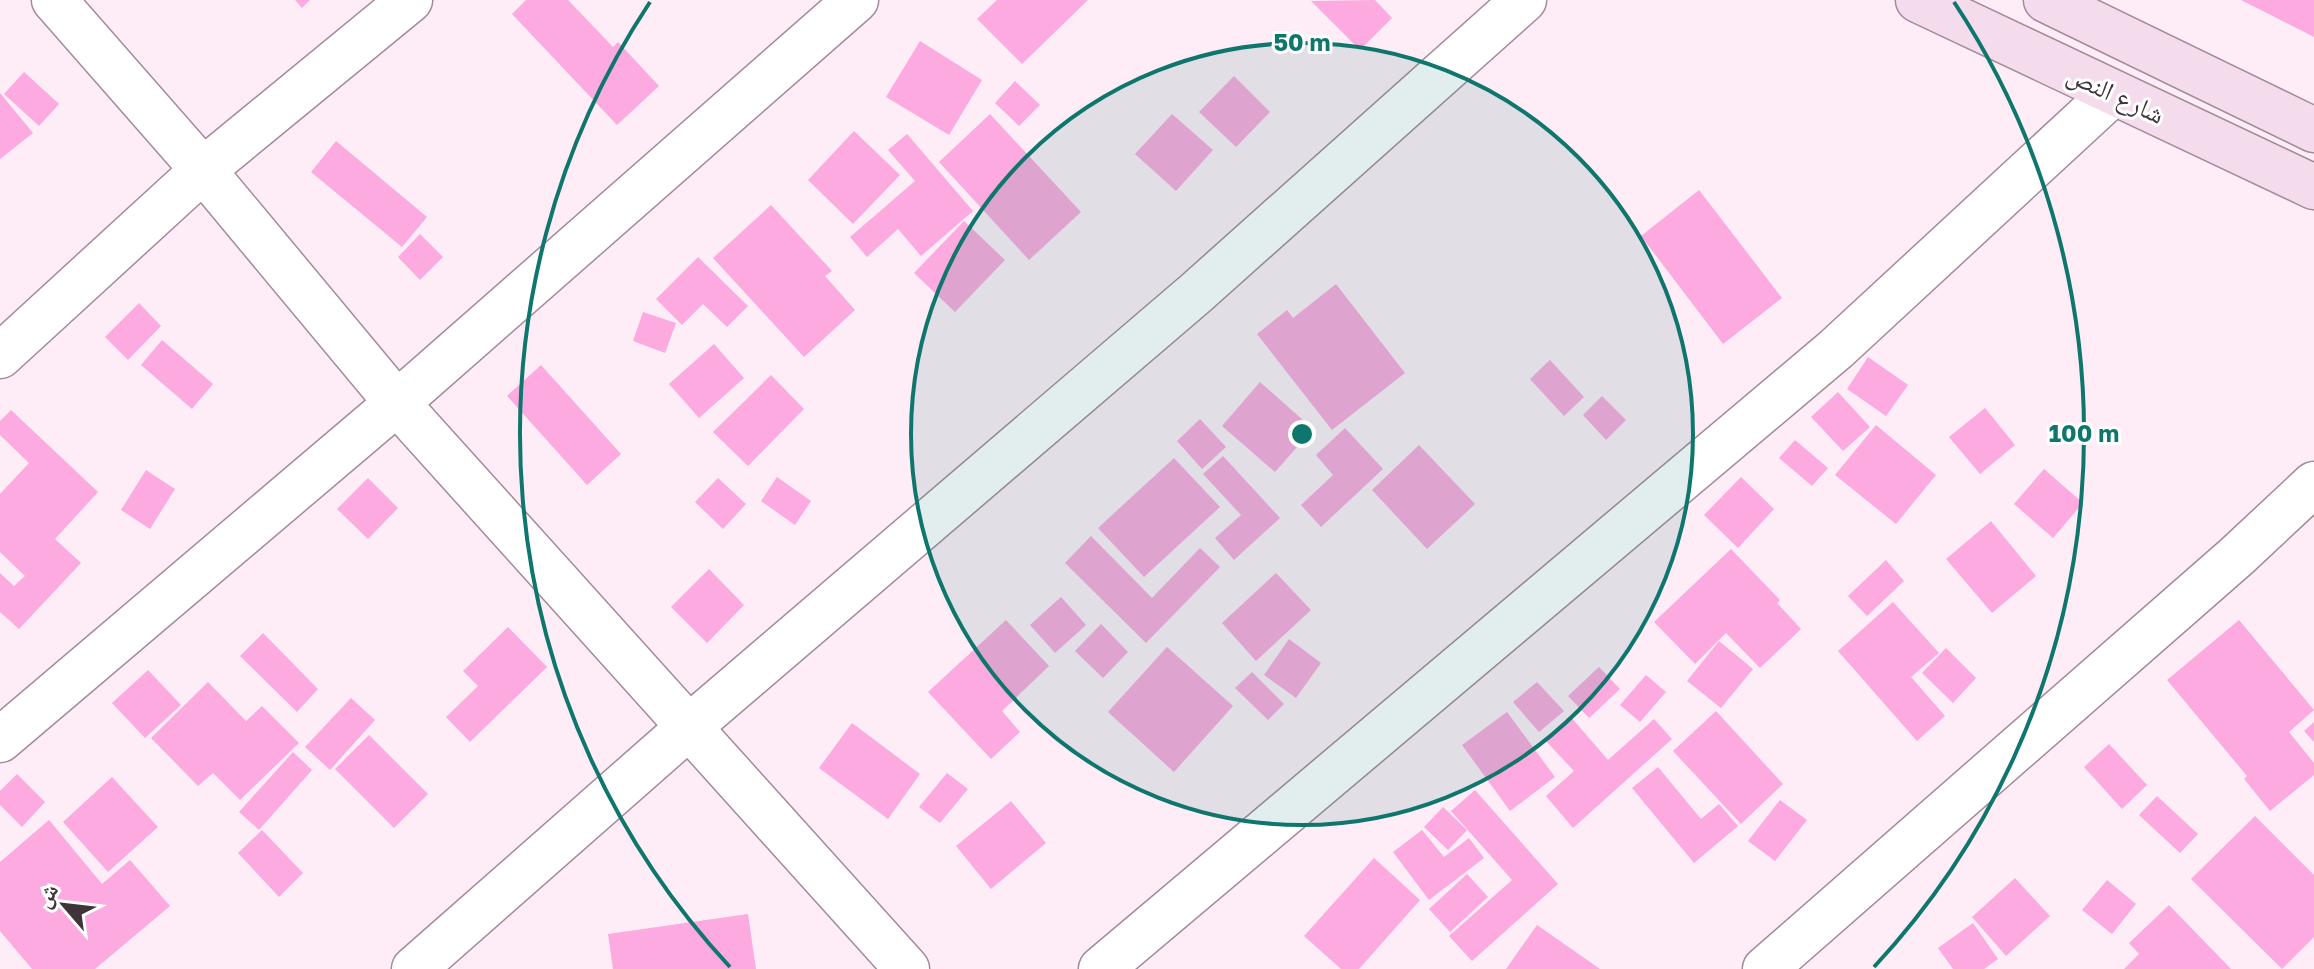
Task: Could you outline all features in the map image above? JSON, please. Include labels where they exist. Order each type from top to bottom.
[{"type":"main road","name":"شارع النص","points":[[1918,0],[2314,187]]},
{"type":"main road","name":"شارع النص","points":[[2061,3],[2314,130]]},
{"type":"street","points":[[54,0],[203,170],[397,403],[907,969]]},
{"type":"street","points":[[0,356],[203,170],[410,0]]},
{"type":"street","points":[[0,740],[397,403],[856,0]]},
{"type":"street","points":[[414,969],[689,727],[1196,293],[1524,0]]},
{"type":"street","points":[[1101,969],[1836,349],[2113,93]]},
{"type":"street","points":[[1765,969],[2237,556],[2314,484]]},
{"type":"building","points":[[295,0],[310,0],[302,8]]},
{"type":"building","points":[[526,0],[568,0],[613,47],[618,42],[659,86],[617,125],[512,14]]},
{"type":"building","points":[[997,0],[1088,0],[1022,64],[977,19]]},
{"type":"building","points":[[1375,0],[1392,18],[1360,50],[1311,1]]},
{"type":"building","points":[[2241,0],[2314,0],[2314,37]]},
{"type":"building","points":[[920,41],[982,80],[949,135],[886,97]]},
{"type":"building","points":[[24,72],[59,104],[39,126],[4,94]]},
{"type":"building","points":[[1234,76],[1270,112],[1236,147],[1199,112]]},
{"type":"building","points":[[1015,81],[1040,105],[1019,126],[995,103]]},
{"type":"building","points":[[0,93],[33,133],[0,159]]},
{"type":"building","points":[[990,114],[1081,212],[1029,260],[939,162]]},
{"type":"building","points":[[1172,114],[1213,150],[1176,191],[1135,154]]},
{"type":"building","points":[[854,131],[900,175],[853,224],[808,180]]},
{"type":"building","points":[[907,134],[973,211],[921,256],[898,229],[867,257],[850,237],[915,181],[888,150]]},
{"type":"building","points":[[336,141],[427,217],[402,247],[311,172]]},
{"type":"building","points":[[1699,190],[1782,298],[1723,344],[1641,236]]},
{"type":"building","points":[[771,205],[832,271],[825,276],[855,310],[804,357],[713,258]]},
{"type":"building","points":[[964,221],[1005,260],[955,312],[914,273]]},
{"type":"building","points":[[420,234],[443,257],[420,280],[398,257]]},
{"type":"building","points":[[698,257],[748,306],[727,327],[703,304],[682,325],[656,299]]},
{"type":"building","points":[[1336,284],[1405,373],[1332,430],[1257,334],[1287,310],[1293,318]]},
{"type":"building","points":[[139,303],[161,326],[128,360],[105,337]]},
{"type":"building","points":[[643,312],[676,323],[665,353],[633,341]]},
{"type":"building","points":[[162,340],[213,384],[192,409],[141,365]]},
{"type":"building","points":[[714,344],[744,378],[699,418],[669,384]]},
{"type":"building","points":[[1868,357],[1908,385],[1886,416],[1847,389]]},
{"type":"building","points":[[1550,360],[1584,397],[1564,416],[1530,379]]},
{"type":"building","points":[[541,365],[621,454],[587,485],[507,396]]},
{"type":"building","points":[[771,375],[804,409],[748,466],[713,432]]},
{"type":"building","points":[[1260,382],[1313,429],[1275,472],[1222,426]]},
{"type":"building","points":[[1838,392],[1870,427],[1843,451],[1811,417]]},
{"type":"building","points":[[1602,396],[1626,420],[1606,440],[1583,415]]},
{"type":"building","points":[[1985,408],[2015,445],[1980,474],[1949,437]]},
{"type":"building","points":[[11,410],[98,492],[55,539],[81,563],[19,629],[0,612],[0,573],[14,586],[25,576],[0,552],[0,494],[29,463],[0,435],[0,421]]},
{"type":"building","points":[[1200,419],[1226,447],[1202,469],[1177,441]]},
{"type":"building","points":[[1876,425],[1936,475],[1896,524],[1835,475]]},
{"type":"building","points":[[1345,428],[1383,469],[1321,527],[1301,505],[1333,475],[1316,455]]},
{"type":"building","points":[[1795,440],[1828,468],[1812,486],[1779,458]]},
{"type":"building","points":[[1419,445],[1475,504],[1427,549],[1372,490]]},
{"type":"building","points":[[1223,456],[1280,518],[1234,560],[1215,538],[1241,515],[1203,474]]},
{"type":"building","points":[[1174,458],[1220,507],[1144,577],[1098,528]]},
{"type":"building","points":[[2044,469],[2083,503],[2053,538],[2014,504]]},
{"type":"building","points":[[146,470],[175,489],[150,529],[121,510]]},
{"type":"building","points":[[777,477],[811,501],[795,525],[761,501]]},
{"type":"building","points":[[1741,477],[1774,509],[1738,548],[1704,515]]},
{"type":"building","points":[[368,478],[398,508],[368,539],[337,509]]},
{"type":"building","points":[[718,478],[746,504],[723,529],[695,502]]},
{"type":"building","points":[[1991,521],[2036,576],[1992,613],[1946,559]]},
{"type":"building","points":[[1091,536],[1152,598],[1200,548],[1220,567],[1146,643],[1065,563]]},
{"type":"building","points":[[1731,549],[1780,600],[1777,603],[1801,629],[1760,668],[1726,633],[1695,664],[1654,622]]},
{"type":"building","points":[[1886,560],[1904,581],[1867,616],[1848,596]]},
{"type":"building","points":[[709,569],[744,605],[707,643],[671,607]]},
{"type":"building","points":[[1276,573],[1311,610],[1256,661],[1222,623]]},
{"type":"building","points":[[1061,597],[1086,625],[1055,653],[1030,625]]},
{"type":"building","points":[[1893,602],[1939,653],[1911,677],[1945,716],[1917,741],[1838,651]]},
{"type":"building","points":[[1006,620],[1049,666],[1002,711],[1020,732],[991,759],[928,692]]},
{"type":"building","points":[[2239,620],[2314,710],[2289,732],[2314,763],[2314,775],[2270,811],[2244,779],[2247,776],[2167,680]]},
{"type":"building","points":[[1101,624],[1128,652],[1103,678],[1075,651]]},
{"type":"building","points":[[508,627],[547,667],[470,742],[446,717],[478,686],[463,671]]},
{"type":"building","points":[[263,633],[318,689],[297,712],[240,656]]},
{"type":"building","points":[[1289,639],[1321,663],[1296,698],[1264,675]]},
{"type":"building","points":[[1719,641],[1753,669],[1721,708],[1687,681]]},
{"type":"building","points":[[1167,647],[1233,706],[1174,772],[1108,712]]},
{"type":"building","points":[[1946,648],[1976,678],[1953,703],[1922,673]]},
{"type":"building","points":[[1599,667],[1620,689],[1589,718],[1568,696]]},
{"type":"building","points":[[148,670],[181,705],[145,738],[112,703]]},
{"type":"building","points":[[1252,672],[1284,704],[1268,720],[1235,688]]},
{"type":"building","points":[[1646,675],[1666,692],[1640,722],[1620,705]]},
{"type":"building","points":[[208,682],[246,721],[262,706],[299,743],[240,800],[213,773],[198,786],[151,738]]},
{"type":"building","points":[[1537,682],[1564,711],[1539,732],[1513,702]]},
{"type":"building","points":[[351,698],[375,720],[330,770],[305,747]]},
{"type":"building","points":[[1716,711],[1783,784],[1741,824],[1673,751]]},
{"type":"building","points":[[1507,712],[1555,777],[1510,811],[1462,745]]},
{"type":"building","points":[[1570,716],[1608,760],[1654,719],[1672,739],[1573,828],[1546,796],[1574,771],[1544,739]]},
{"type":"building","points":[[2314,722],[2314,742],[2304,731]]},
{"type":"building","points":[[852,723],[920,774],[888,819],[819,768]]},
{"type":"building","points":[[369,735],[428,794],[394,828],[335,769]]},
{"type":"building","points":[[2109,744],[2147,785],[2122,809],[2084,767]]},
{"type":"building","points":[[293,752],[312,770],[259,830],[239,812]]},
{"type":"building","points":[[1658,767],[1701,819],[1719,804],[1738,826],[1694,863],[1632,788]]},
{"type":"building","points":[[947,773],[968,789],[940,823],[919,807]]},
{"type":"building","points":[[17,774],[45,802],[22,827],[0,805],[0,791]]},
{"type":"building","points":[[112,777],[158,827],[108,872],[63,822]]},
{"type":"building","points":[[1475,790],[1558,884],[1472,961],[1449,936],[1512,880],[1451,811]]},
{"type":"building","points":[[2157,796],[2198,834],[2180,853],[2139,815]]},
{"type":"building","points":[[1780,800],[1807,820],[1775,861],[1748,841]]},
{"type":"building","points":[[1011,801],[1046,843],[991,889],[956,846]]},
{"type":"building","points":[[1443,807],[1467,830],[1448,850],[1424,827]]},
{"type":"building","points":[[2255,816],[2314,875],[2314,937],[2282,969],[2191,879]]},
{"type":"building","points":[[49,820],[102,884],[130,860],[170,906],[95,969],[32,969],[0,931],[0,862]]},
{"type":"building","points":[[262,830],[303,873],[279,897],[238,853]]},
{"type":"building","points":[[1422,830],[1444,857],[1469,838],[1484,858],[1429,900],[1393,852]]},
{"type":"building","points":[[1374,858],[1420,900],[1359,969],[1341,969],[1304,936]]},
{"type":"building","points":[[1467,874],[1488,897],[1450,932],[1429,909]]},
{"type":"building","points":[[2015,878],[2050,916],[2006,956],[1972,917]]},
{"type":"building","points":[[2107,880],[2136,904],[2112,934],[2082,910]]},
{"type":"building","points":[[2169,905],[2231,969],[2124,969],[2139,954],[2129,943]]},
{"type":"building","points":[[748,914],[756,969],[613,969],[608,934]]},
{"type":"building","points":[[1973,923],[1998,959],[1984,969],[1953,969],[1938,948]]},
{"type":"building","points":[[1537,925],[1600,969],[1506,969]]}]
